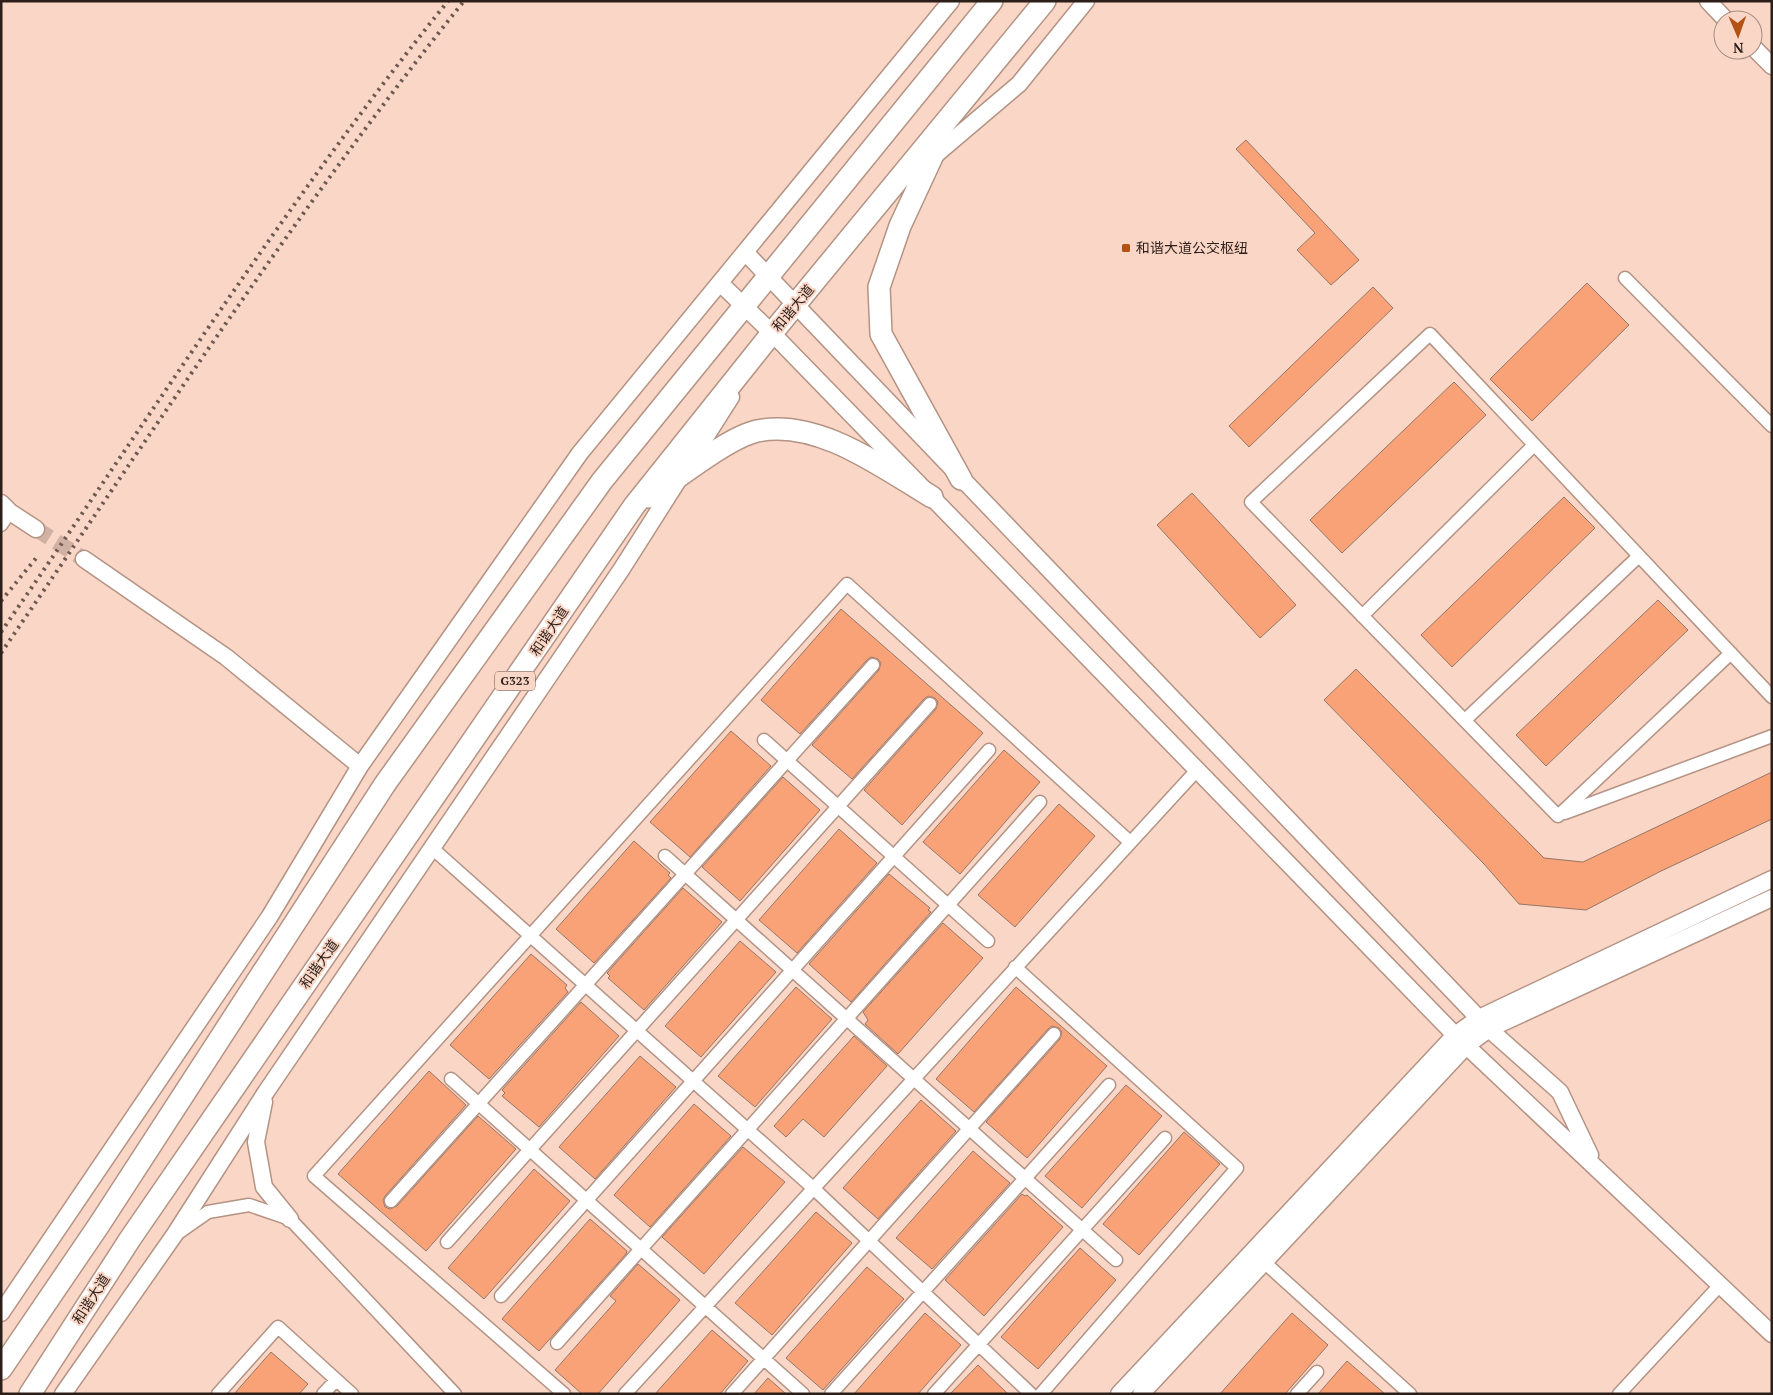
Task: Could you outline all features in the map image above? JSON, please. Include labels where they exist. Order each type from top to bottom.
[{"type":"highway","points":[[1,1369],[99,1225],[385,784],[602,481],[992,1]]},
{"type":"highway","name":"和谐大道","points":[[30,1394],[136,1231],[634,506],[772,333],[1045,1]]},
{"type":"highway","points":[[951,116],[900,226],[879,287],[881,334],[962,478]]},
{"type":"highway","points":[[634,506],[720,448],[757,431],[796,430],[853,449],[932,498]]},
{"type":"street","points":[[1,1312],[270,916],[360,766],[580,453],[951,1]]},
{"type":"street","points":[[796,305],[931,158],[1019,84],[1086,1]]},
{"type":"street","points":[[745,252],[1484,1024],[1560,1092],[1594,1164]]},
{"type":"street","points":[[1624,278],[1772,426]]},
{"type":"street","points":[[720,283],[772,333],[1461,1040],[1772,1334]]},
{"type":"street","points":[[63,1394],[175,1234],[266,1092],[621,570],[772,333]]},
{"type":"street","points":[[1558,816],[1251,502],[1430,334],[1772,697]]},
{"type":"street","points":[[1362,616],[1534,445]]},
{"type":"street","points":[[4,513],[36,529]]},
{"type":"street","points":[[1464,720],[1639,556]]},
{"type":"street","points":[[84,559],[226,658],[360,766]]},
{"type":"street","points":[[564,1394],[314,1176],[847,584],[1130,842]]},
{"type":"street","points":[[1558,816],[1731,653]]},
{"type":"street","points":[[391,1201],[872,665]]},
{"type":"street","points":[[447,1242],[930,704]]},
{"type":"street","points":[[1558,816],[1772,736]]},
{"type":"street","points":[[764,740],[988,941]]},
{"type":"street","points":[[501,1296],[989,750]]},
{"type":"street","points":[[625,1394],[812,1187],[1196,770]]},
{"type":"street","points":[[557,1343],[1040,802]]},
{"type":"street","points":[[432,848],[812,1187],[1032,1394]]},
{"type":"street","points":[[665,856],[1116,1260]]},
{"type":"street","points":[[1119,1394],[1461,1040],[1484,1024],[1772,879]]},
{"type":"street","points":[[1484,1024],[1772,898]]},
{"type":"street","points":[[1015,967],[1237,1168],[1041,1394]]},
{"type":"street","points":[[732,1394],[1054,1034]]},
{"type":"street","points":[[1141,1394],[1264,1262],[1461,1040]]},
{"type":"street","points":[[451,1079],[802,1394]]},
{"type":"street","points":[[831,1394],[1109,1085]]},
{"type":"street","points":[[266,1092],[256,1142],[264,1186],[290,1219],[455,1394]]},
{"type":"street","points":[[934,1394],[1165,1138]]},
{"type":"street","points":[[175,1234],[208,1212],[249,1205],[290,1219]]},
{"type":"street","points":[[1264,1262],[1410,1394]]},
{"type":"street","points":[[1619,1394],[1720,1285]]},
{"type":"street","points":[[218,1394],[278,1327],[352,1394]]},
{"type":"street","points":[[1297,1394],[1317,1372]]},
{"type":"street","points":[[323,1394],[336,1380]]},
{"type":"building","points":[[1246,140],[1359,260],[1331,285],[1297,250],[1315,233],[1236,149]]},
{"type":"building","points":[[1587,283],[1629,325],[1532,421],[1490,379]]},
{"type":"building","points":[[1373,287],[1393,308],[1249,447],[1229,426]]},
{"type":"building","points":[[1454,382],[1486,415],[1342,553],[1310,520]]},
{"type":"building","points":[[1192,493],[1296,605],[1260,638],[1157,525]]},
{"type":"building","points":[[1564,497],[1595,528],[1452,667],[1421,635]]},
{"type":"building","points":[[1658,600],[1688,630],[1546,766],[1516,735]]},
{"type":"building","points":[[841,609],[983,733],[902,825],[864,790],[936,709],[938,702],[935,698],[928,696],[924,699],[852,779],[812,745],[879,670],[881,663],[878,659],[871,657],[867,660],[800,734],[761,700]]},
{"type":"building","points":[[1356,669],[1544,858],[1583,862],[1772,772],[1772,819],[1659,872],[1586,910],[1519,904],[1484,864],[1324,700]]},
{"type":"building","points":[[731,731],[771,766],[690,857],[650,822]]},
{"type":"building","points":[[1004,750],[1040,782],[960,874],[923,842]]},
{"type":"building","points":[[783,777],[820,810],[740,901],[702,867]]},
{"type":"building","points":[[1059,804],[1095,836],[1015,927],[978,895]]},
{"type":"building","points":[[839,829],[877,863],[797,953],[759,920]]},
{"type":"building","points":[[634,841],[670,873],[668,875],[671,878],[594,963],[556,929]]},
{"type":"building","points":[[889,874],[930,908],[928,910],[931,912],[851,1002],[809,964]]},
{"type":"building","points":[[683,888],[722,922],[644,1010],[608,978],[610,976],[607,973]]},
{"type":"building","points":[[943,923],[983,958],[898,1054],[865,1024],[868,1020],[863,1012]]},
{"type":"building","points":[[740,941],[776,972],[701,1057],[665,1026]]},
{"type":"building","points":[[531,954],[567,985],[565,988],[568,992],[489,1079],[450,1045]]},
{"type":"building","points":[[796,987],[832,1019],[755,1107],[718,1076]]},
{"type":"building","points":[[1016,987],[1107,1066],[1027,1158],[986,1122],[1060,1039],[1062,1032],[1059,1028],[1052,1026],[1048,1029],[974,1112],[936,1079]]},
{"type":"building","points":[[581,1002],[619,1036],[539,1127],[502,1096],[505,1093],[502,1090]]},
{"type":"building","points":[[854,1036],[887,1066],[824,1137],[803,1119],[786,1137],[774,1126]]},
{"type":"building","points":[[640,1056],[676,1087],[595,1179],[559,1147]]},
{"type":"building","points":[[429,1071],[466,1105],[385,1196],[383,1200],[385,1207],[390,1209],[397,1206],[478,1116],[516,1149],[426,1251],[338,1174]]},
{"type":"building","points":[[1126,1085],[1162,1116],[1082,1208],[1045,1176]]},
{"type":"building","points":[[921,1100],[956,1131],[878,1219],[843,1188]]},
{"type":"building","points":[[694,1104],[731,1136],[650,1227],[614,1195]]},
{"type":"building","points":[[1184,1132],[1220,1164],[1139,1255],[1103,1224]]},
{"type":"building","points":[[743,1147],[785,1182],[704,1274],[662,1237]]},
{"type":"building","points":[[973,1151],[1010,1183],[932,1269],[896,1238]]},
{"type":"building","points":[[534,1169],[570,1201],[484,1299],[448,1268]]},
{"type":"building","points":[[1022,1194],[1027,1195],[1063,1227],[984,1316],[945,1280]]},
{"type":"building","points":[[816,1212],[852,1243],[772,1335],[735,1303]]},
{"type":"building","points":[[590,1219],[627,1251],[626,1254],[539,1351],[502,1319]]},
{"type":"building","points":[[1080,1248],[1116,1280],[1038,1369],[1001,1337]]},
{"type":"building","points":[[638,1264],[680,1300],[598,1394],[582,1394],[555,1370],[616,1301],[610,1296]]},
{"type":"building","points":[[867,1267],[904,1299],[823,1390],[786,1358]]},
{"type":"building","points":[[925,1313],[961,1345],[918,1394],[854,1394]]},
{"type":"building","points":[[1292,1313],[1328,1345],[1285,1394],[1220,1394]]},
{"type":"building","points":[[712,1330],[748,1361],[720,1394],[655,1394]]},
{"type":"building","points":[[271,1352],[308,1384],[299,1394],[234,1394]]},
{"type":"building","points":[[1347,1361],[1385,1394],[1318,1394]]},
{"type":"building","points":[[978,1365],[1008,1394],[950,1394]]},
{"type":"building","points":[[768,1378],[786,1394],[754,1394]]},
{"type":"tunnel","points":[[36,529],[84,559]]},
{"type":"railway","points":[[1,632],[274,233],[388,77],[448,1]]},
{"type":"railway","points":[[1,653],[226,322],[342,160],[464,1]]},
{"type":"railway","points":[[1,601],[37,557]]},
{"type":"place","name":"和谐大道公交枢纽","points":[[1126,248]]}]
